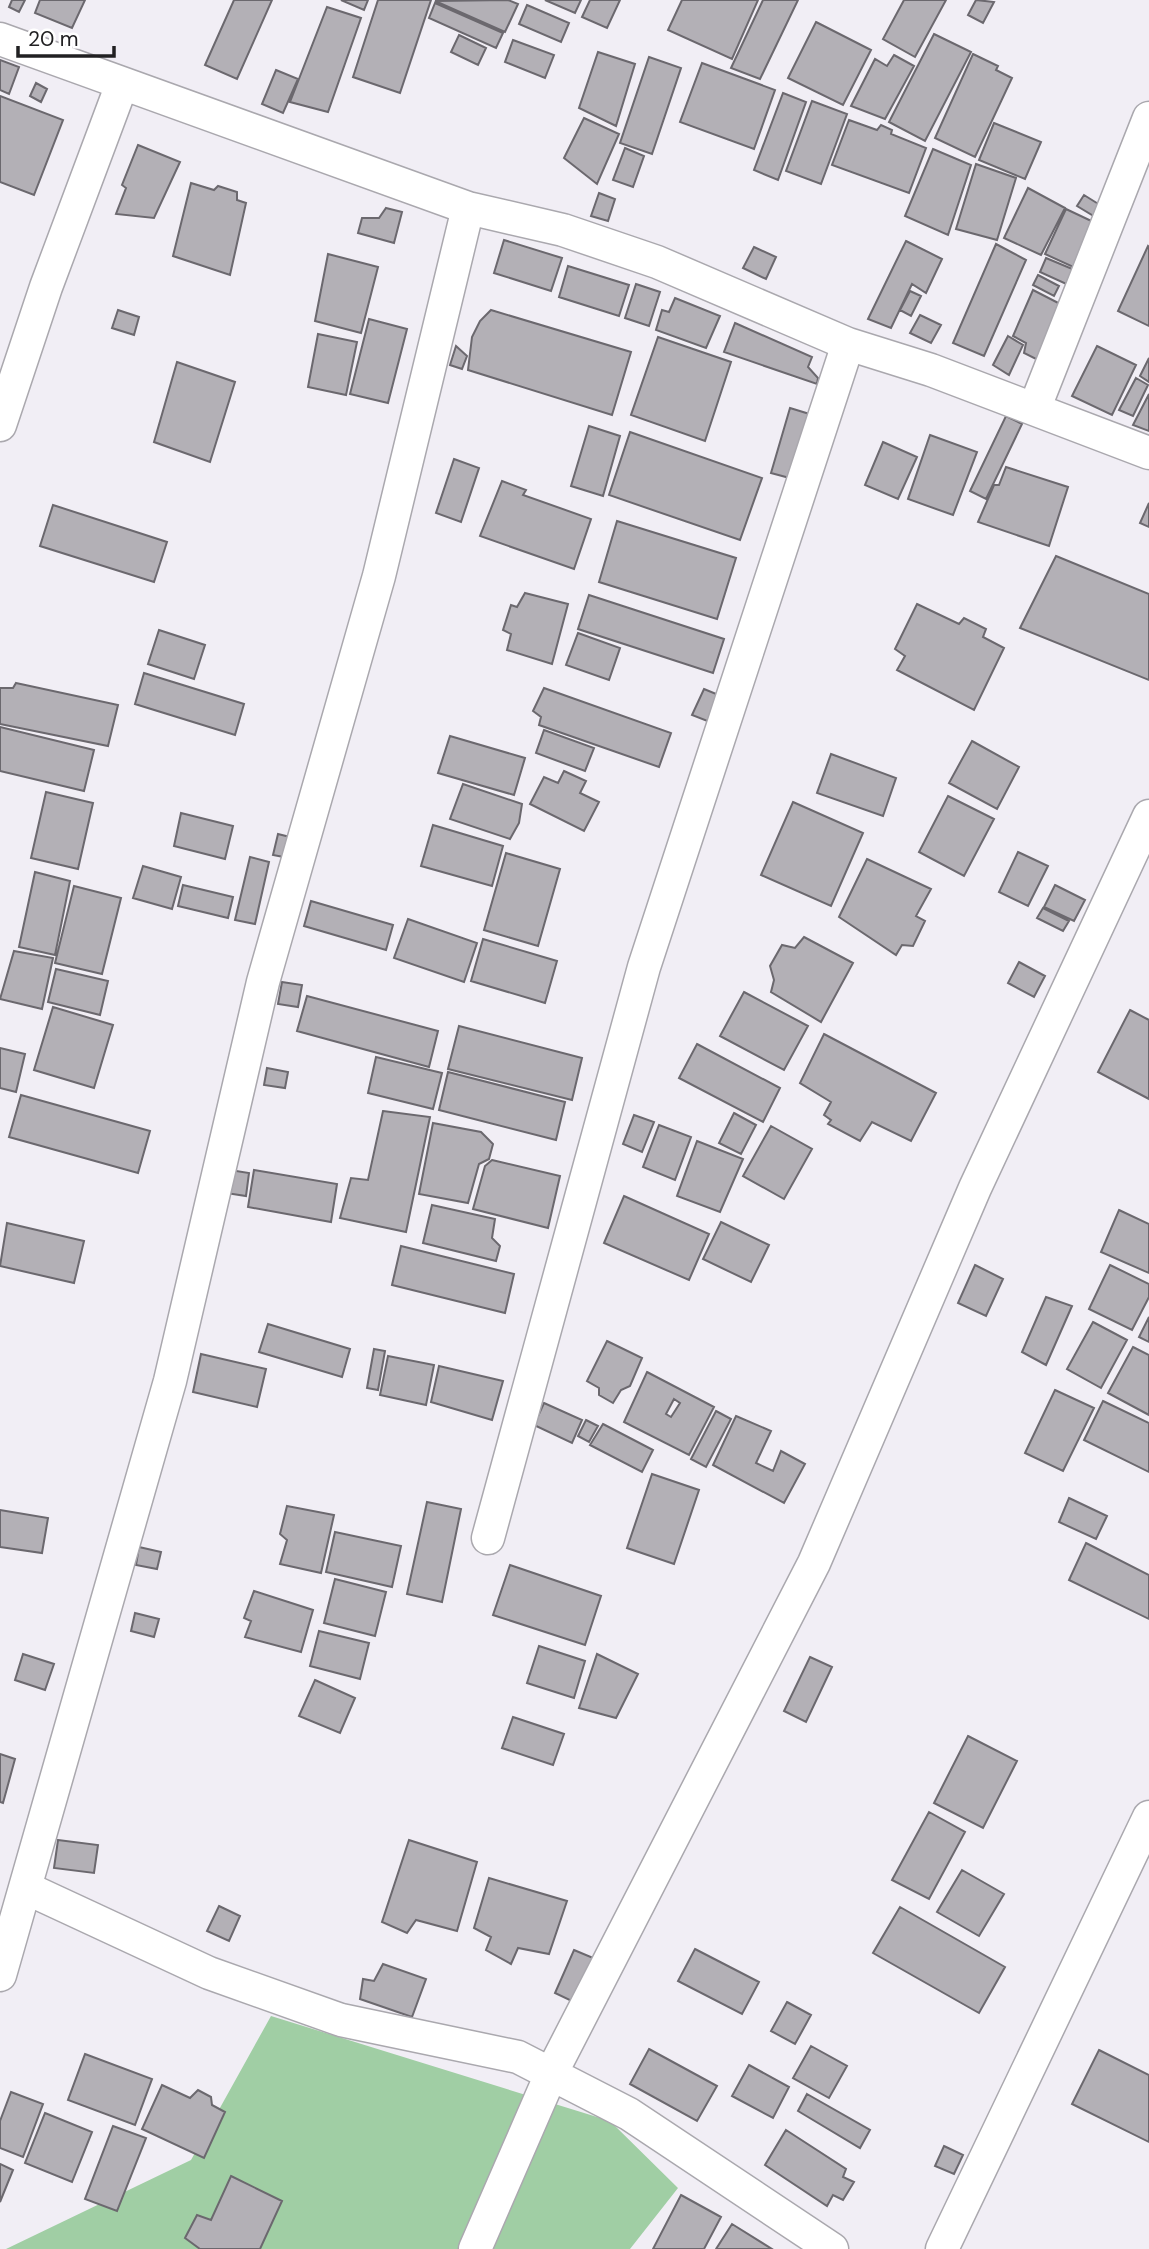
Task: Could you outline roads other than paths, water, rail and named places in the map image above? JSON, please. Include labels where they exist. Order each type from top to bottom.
[{"type":"street","points":[[0,39],[468,208],[563,230],[657,262],[848,344],[1035,407],[1149,453]]},
{"type":"street","points":[[0,425],[46,287],[122,85]]},
{"type":"street","points":[[1035,407],[1149,118]]},
{"type":"street","points":[[0,1975],[170,1381],[263,982],[379,576],[468,208]]},
{"type":"street","points":[[488,1538],[644,967],[848,344]]},
{"type":"street","points":[[475,2249],[552,2072],[814,1563],[975,1188],[1149,816]]},
{"type":"street","points":[[942,2249],[1149,1817]]},
{"type":"street","points":[[26,1888],[209,1973],[341,2020],[518,2057],[552,2072],[629,2114],[832,2249]]}]
